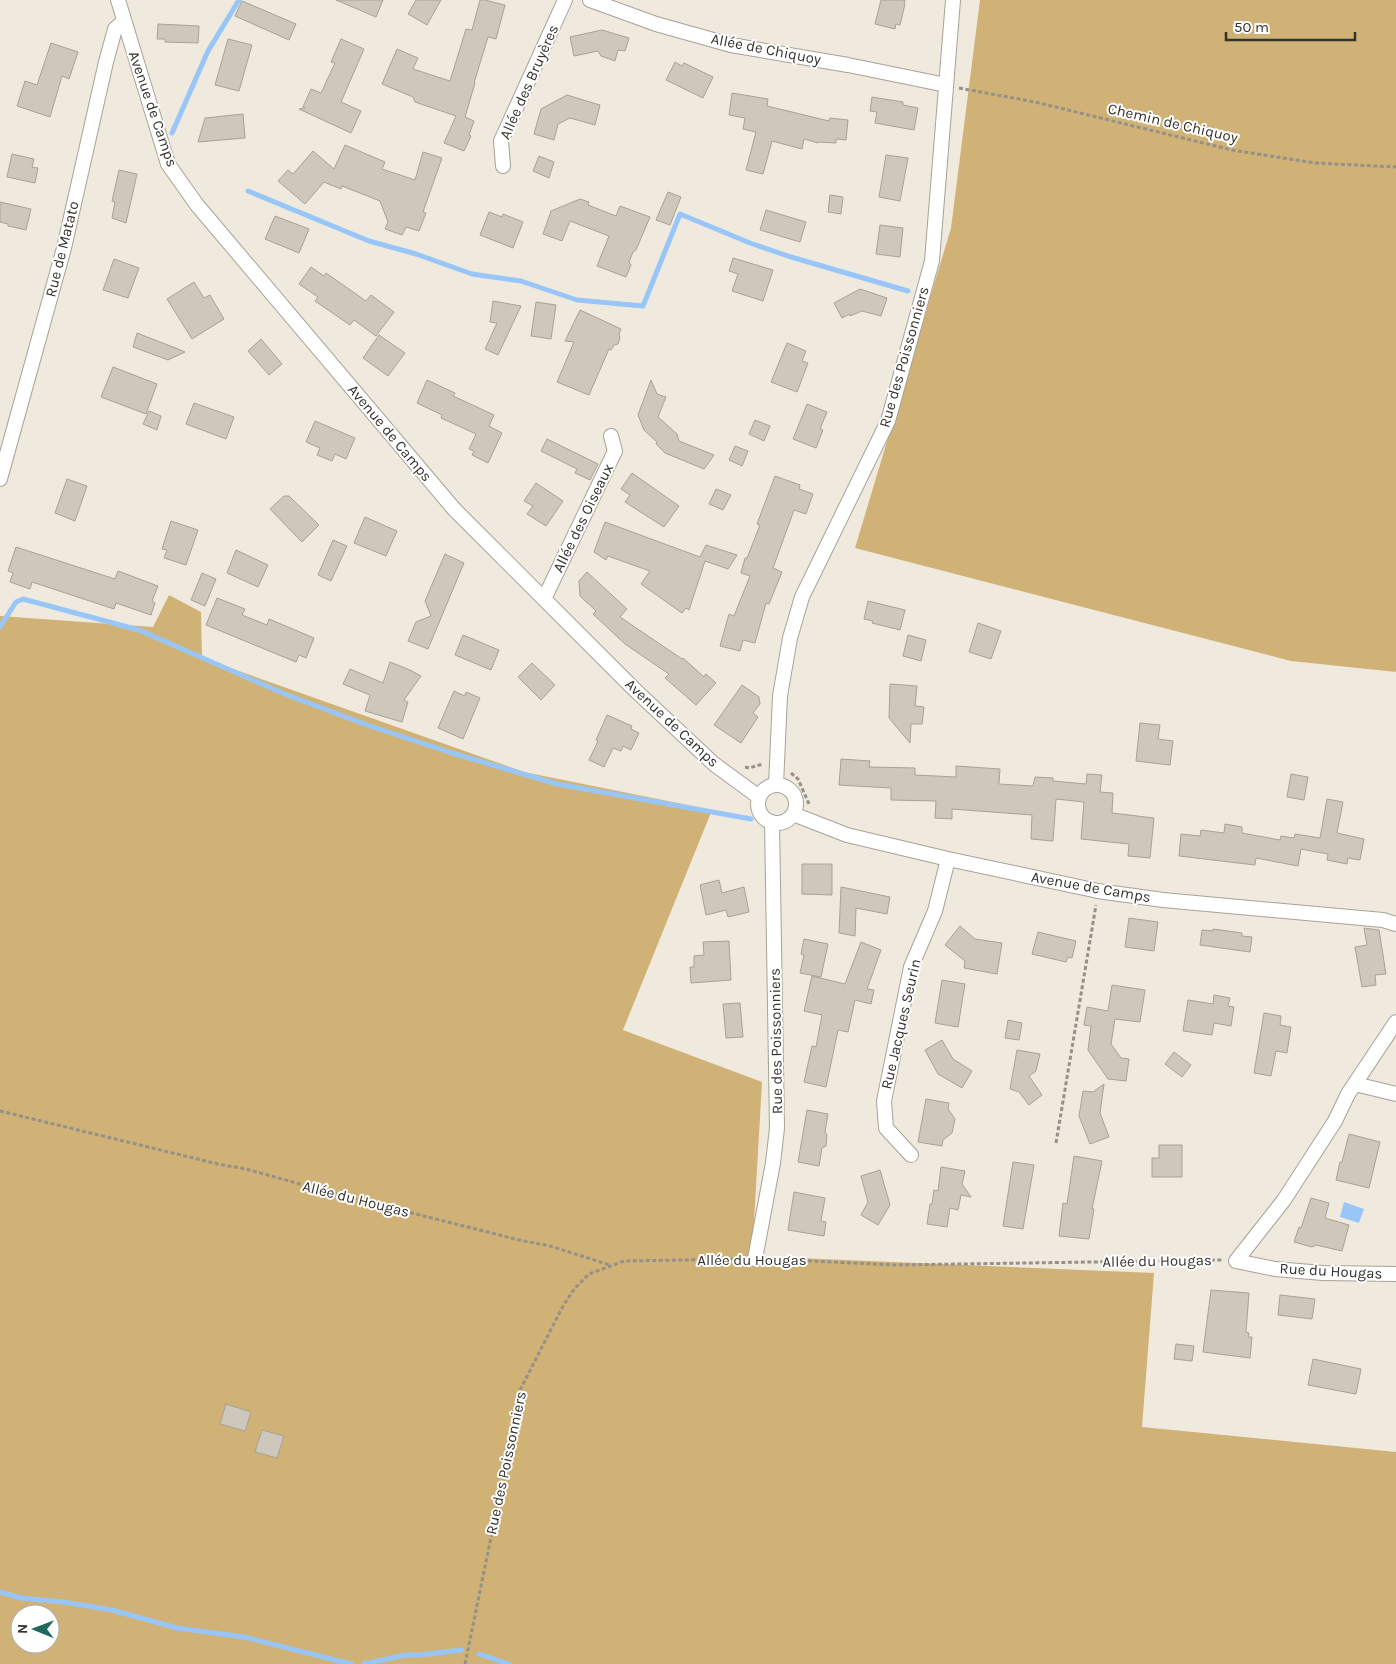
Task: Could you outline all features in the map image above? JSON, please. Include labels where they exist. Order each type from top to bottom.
[{"type":"street","name":"Avenue de Camps","points":[[118,0],[168,164],[197,205],[454,509],[636,691],[714,764],[759,797]]},
{"type":"street","name":"Allée des Bruyères","points":[[503,166],[501,141],[566,0]]},
{"type":"street","name":"Allée de Chiquoy","points":[[590,0],[656,24],[731,44],[946,85]]},
{"type":"street","name":"Rue des Poissonniers","points":[[776,785],[780,696],[790,638],[802,597],[888,421],[932,261],[953,0]]},
{"type":"street","name":"Rue de Matato","points":[[0,479],[64,248],[108,54],[115,29],[124,21]]},
{"type":"street","name":"Allée des Oiseaux","points":[[544,599],[615,451],[611,436]]},
{"type":"street","points":[[776,785],[786,787],[794,796],[796,802],[793,814],[784,821],[772,822],[762,816],[759,810],[759,797],[767,788],[776,785]]},
{"type":"street","name":"Avenue de Camps","points":[[793,814],[847,834],[948,859],[1098,891],[1164,900],[1383,920],[1396,924]]},
{"type":"street","name":"Rue des Poissonniers","points":[[755,1258],[773,1163],[776,1128],[772,822]]},
{"type":"street","name":"Rue Jacques Seurin","points":[[911,1155],[886,1128],[884,1101],[911,967],[935,911],[948,859]]},
{"type":"street","points":[[1236,1261],[1284,1200],[1335,1121],[1355,1084],[1396,1022]]},
{"type":"street","points":[[1355,1084],[1396,1094]]},
{"type":"street","name":"Rue du Hougas","points":[[1236,1261],[1275,1269],[1323,1273],[1396,1274]]},
{"type":"path","name":"Chemin de Chiquoy","points":[[946,85],[1035,102],[1232,150],[1315,163],[1396,167]]},
{"type":"path","points":[[742,767],[749,768],[778,760],[798,779],[809,803],[813,807]]},
{"type":"path","points":[[1056,1143],[1098,891]]},
{"type":"path","name":"Allée du Hougas","points":[[0,1110],[208,1162],[246,1169],[325,1191],[519,1240],[550,1246],[612,1265],[624,1261],[755,1258],[894,1265],[1236,1261]]},
{"type":"path","name":"Rue des Poissonniers","points":[[465,1664],[519,1392],[563,1306],[575,1288],[589,1274],[612,1265]]},
{"type":"shaded area","points":[[980,0],[1396,0],[1396,672],[1291,661],[855,548],[951,228]]},
{"type":"shaded area","points":[[169,595],[201,612],[202,658],[524,772],[712,810],[623,1030],[762,1082],[752,1256],[1154,1273],[1142,1427],[1396,1452],[1396,1664],[0,1664],[0,616],[153,627]]},
{"type":"water","points":[[1344,1202],[1364,1209],[1359,1223],[1340,1217]]},
{"type":"building","points":[[336,0],[383,0],[376,17]]},
{"type":"building","points":[[416,0],[441,0],[427,25],[408,14]]},
{"type":"building","points":[[480,0],[505,5],[496,39],[488,37],[474,83],[465,117],[474,121],[469,135],[471,136],[464,151],[444,143],[456,116],[415,102],[413,97],[382,84],[397,49],[418,58],[413,69],[450,81],[466,29],[472,30]]},
{"type":"building","points":[[881,0],[905,0],[900,25],[896,24],[895,29],[875,24]]},
{"type":"building","points":[[242,1],[296,24],[289,40],[235,16]]},
{"type":"building","points":[[158,24],[199,26],[198,43],[165,42],[165,39],[157,39]]},
{"type":"building","points":[[602,30],[629,38],[625,51],[618,50],[615,61],[601,56],[598,51],[574,56],[570,37]]},
{"type":"building","points":[[228,39],[252,45],[239,91],[215,85]]},
{"type":"building","points":[[341,39],[364,49],[341,102],[361,111],[351,133],[299,109],[305,108],[303,107],[311,89],[321,93],[335,63],[331,62]]},
{"type":"building","points":[[51,43],[78,52],[69,79],[62,76],[50,117],[17,106],[25,81],[37,85]]},
{"type":"building","points":[[675,62],[682,66],[684,63],[713,77],[703,98],[666,80]]},
{"type":"building","points":[[732,93],[768,99],[767,106],[829,121],[830,118],[848,120],[846,140],[836,139],[836,143],[818,143],[804,139],[802,149],[772,141],[763,174],[746,170],[756,132],[743,129],[745,118],[729,115]]},
{"type":"building","points":[[567,95],[600,105],[595,125],[570,118],[558,124],[554,140],[534,134],[541,109]]},
{"type":"building","points":[[872,97],[903,102],[903,105],[918,108],[914,130],[875,123],[877,112],[870,111]]},
{"type":"building","points":[[243,114],[245,138],[198,142],[205,118]]},
{"type":"building","points":[[345,145],[385,162],[382,169],[415,180],[423,152],[442,158],[423,212],[426,213],[419,231],[406,227],[402,235],[385,229],[388,222],[380,201],[342,186],[341,189],[324,182],[305,204],[278,181],[288,170],[293,174],[313,151],[334,169]]},
{"type":"building","points":[[12,154],[34,159],[32,167],[38,168],[35,183],[7,177]]},
{"type":"building","points":[[886,155],[908,158],[900,201],[879,197]]},
{"type":"building","points":[[539,156],[554,162],[549,178],[533,171]]},
{"type":"building","points":[[119,170],[137,174],[126,223],[112,218],[115,202],[112,201]]},
{"type":"building","points":[[668,192],[681,197],[670,225],[656,220]]},
{"type":"building","points":[[830,195],[843,197],[841,214],[828,212]]},
{"type":"building","points":[[580,199],[589,202],[588,205],[616,216],[620,206],[650,217],[629,262],[631,265],[626,277],[597,266],[609,236],[570,221],[562,241],[543,234],[551,211]]},
{"type":"building","points":[[0,202],[31,209],[26,230],[0,222]]},
{"type":"building","points":[[766,210],[806,222],[800,242],[760,230]]},
{"type":"building","points":[[489,212],[502,217],[503,214],[523,222],[513,248],[480,235]]},
{"type":"building","points":[[275,216],[309,229],[299,253],[265,239]]},
{"type":"building","points":[[880,225],[903,228],[900,257],[876,254]]},
{"type":"building","points":[[733,258],[773,270],[763,301],[732,291],[738,274],[729,271]]},
{"type":"building","points":[[114,259],[139,268],[128,298],[103,290]]},
{"type":"building","points":[[311,267],[324,276],[326,273],[366,301],[371,295],[394,312],[376,336],[354,320],[350,325],[315,301],[318,297],[299,284]]},
{"type":"building","points":[[194,282],[204,298],[210,295],[224,319],[192,339],[167,299]]},
{"type":"building","points":[[860,289],[887,298],[881,316],[862,311],[842,318],[834,303]]},
{"type":"building","points":[[493,301],[521,306],[498,355],[485,349],[497,323],[490,322]]},
{"type":"building","points":[[536,302],[556,305],[551,339],[531,336]]},
{"type":"building","points":[[580,310],[621,329],[618,344],[614,345],[611,350],[609,349],[589,395],[557,382],[574,342],[565,341]]},
{"type":"building","points":[[137,333],[185,352],[168,360],[133,347]]},
{"type":"building","points":[[379,335],[405,353],[388,376],[363,358]]},
{"type":"building","points":[[261,339],[282,364],[269,375],[248,351]]},
{"type":"building","points":[[787,343],[806,351],[802,361],[808,363],[797,392],[771,382]]},
{"type":"building","points":[[113,367],[157,384],[146,414],[101,397]]},
{"type":"building","points":[[427,380],[455,393],[453,396],[494,415],[489,426],[502,433],[488,463],[472,455],[474,451],[469,449],[476,434],[441,418],[442,415],[417,403]]},
{"type":"building","points":[[651,380],[657,394],[666,397],[658,417],[677,434],[679,441],[714,455],[704,469],[665,453],[656,444],[657,442],[644,430],[638,415]]},
{"type":"building","points":[[194,403],[234,417],[226,439],[186,424]]},
{"type":"building","points":[[807,404],[827,412],[820,429],[823,430],[816,448],[793,439]]},
{"type":"building","points":[[149,411],[161,416],[157,430],[143,424]]},
{"type":"building","points":[[755,420],[770,426],[764,441],[749,434]]},
{"type":"building","points":[[315,421],[355,438],[346,459],[335,454],[332,461],[317,455],[320,448],[306,442]]},
{"type":"building","points":[[547,439],[598,464],[590,480],[575,473],[577,469],[541,451]]},
{"type":"building","points":[[735,446],[748,451],[742,466],[729,460]]},
{"type":"building","points":[[632,473],[679,506],[664,527],[625,502],[630,495],[621,489]]},
{"type":"building","points":[[775,476],[800,485],[799,489],[813,494],[806,514],[794,510],[773,568],[782,572],[769,604],[766,603],[755,643],[743,640],[740,651],[720,646],[729,614],[734,616],[750,576],[741,573],[745,558],[747,558],[760,525],[757,524]]},
{"type":"building","points":[[67,479],[87,486],[75,521],[55,513]]},
{"type":"building","points":[[536,483],[563,501],[546,526],[527,514],[533,506],[524,501]]},
{"type":"building","points":[[716,489],[731,495],[723,510],[709,504]]},
{"type":"building","points":[[284,496],[289,496],[319,525],[302,542],[270,509]]},
{"type":"building","points":[[365,517],[397,531],[386,556],[354,543]]},
{"type":"building","points":[[171,521],[198,530],[186,565],[164,558],[167,550],[162,549]]},
{"type":"building","points":[[605,522],[700,557],[706,545],[737,555],[728,569],[705,561],[689,610],[686,608],[682,613],[641,584],[650,571],[608,556],[606,560],[594,552]]},
{"type":"building","points":[[333,540],[347,546],[331,581],[318,575]]},
{"type":"building","points":[[16,547],[115,579],[118,571],[158,586],[152,601],[155,603],[151,615],[116,603],[114,609],[32,582],[30,589],[10,582],[13,573],[8,571]]},
{"type":"building","points":[[236,550],[268,565],[258,587],[227,573]]},
{"type":"building","points":[[445,554],[464,563],[428,649],[408,641],[416,622],[431,616],[425,601]]},
{"type":"building","points":[[587,572],[627,609],[620,617],[683,658],[704,677],[706,674],[716,683],[696,705],[665,678],[669,674],[625,644],[593,614],[596,611],[580,596],[579,581]]},
{"type":"building","points":[[202,573],[216,579],[205,606],[191,600]]},
{"type":"building","points":[[217,598],[245,609],[242,615],[267,625],[269,619],[314,638],[306,658],[299,655],[296,662],[206,625]]},
{"type":"building","points":[[868,601],[905,610],[900,630],[864,619]]},
{"type":"building","points":[[978,623],[1001,631],[991,659],[969,652]]},
{"type":"building","points":[[463,635],[499,650],[491,670],[455,655]]},
{"type":"building","points":[[908,635],[926,640],[921,661],[903,656]]},
{"type":"building","points":[[390,662],[421,676],[404,700],[408,702],[402,722],[365,711],[370,695],[343,684],[350,669],[383,683]]},
{"type":"building","points":[[532,663],[555,685],[541,700],[518,677]]},
{"type":"building","points":[[890,684],[917,686],[915,706],[924,707],[922,724],[911,724],[910,743],[889,718]]},
{"type":"building","points":[[742,685],[759,697],[760,704],[753,713],[758,717],[741,743],[714,725]]},
{"type":"building","points":[[454,691],[465,696],[466,692],[480,698],[463,739],[438,728]]},
{"type":"building","points":[[607,715],[632,726],[631,729],[639,733],[631,750],[623,746],[621,751],[613,748],[604,767],[589,760]]},
{"type":"building","points":[[1140,723],[1160,725],[1158,739],[1173,741],[1170,765],[1136,761]]},
{"type":"building","points":[[841,759],[870,761],[869,767],[915,768],[915,775],[956,777],[956,766],[1000,769],[999,784],[1033,786],[1035,777],[1053,778],[1053,781],[1086,784],[1087,774],[1102,775],[1100,792],[1113,793],[1112,813],[1154,818],[1150,858],[1128,856],[1129,844],[1081,839],[1084,802],[1056,799],[1053,841],[1031,839],[1032,815],[952,809],[952,819],[935,818],[936,801],[891,800],[891,788],[839,785]]},
{"type":"building","points":[[1291,774],[1308,777],[1304,800],[1287,797]]},
{"type":"building","points":[[1327,799],[1343,802],[1337,833],[1364,839],[1360,860],[1348,858],[1347,864],[1327,860],[1328,854],[1301,849],[1298,866],[1256,858],[1255,865],[1179,856],[1181,834],[1200,836],[1201,830],[1224,833],[1225,824],[1242,827],[1242,833],[1280,840],[1281,836],[1294,838],[1295,834],[1320,838]]},
{"type":"building","points":[[802,864],[832,864],[832,895],[802,894]]},
{"type":"building","points":[[719,880],[722,893],[744,887],[749,912],[728,917],[726,910],[706,915],[700,885]]},
{"type":"building","points":[[841,887],[890,897],[887,914],[856,908],[855,936],[839,933]]},
{"type":"building","points":[[1129,918],[1158,922],[1154,951],[1125,947]]},
{"type":"building","points":[[960,926],[975,939],[1002,943],[997,974],[964,968],[965,961],[945,945]]},
{"type":"building","points":[[1364,928],[1379,930],[1386,974],[1375,975],[1376,985],[1362,987],[1355,947],[1367,945]]},
{"type":"building","points":[[1213,929],[1242,933],[1242,936],[1252,937],[1250,952],[1200,945],[1202,930],[1213,931]]},
{"type":"building","points":[[1038,932],[1076,941],[1072,958],[1068,957],[1066,962],[1032,954]]},
{"type":"building","points":[[804,939],[828,944],[821,977],[800,973],[804,955],[801,954]]},
{"type":"building","points":[[729,941],[731,980],[691,983],[690,967],[694,967],[694,956],[704,955],[703,942]]},
{"type":"building","points":[[861,942],[881,950],[867,989],[874,990],[871,1004],[855,1000],[848,1032],[838,1030],[826,1087],[804,1082],[812,1046],[816,1047],[822,1015],[804,1011],[812,976],[845,984]]},
{"type":"building","points":[[942,980],[965,984],[958,1027],[935,1023]]},
{"type":"building","points":[[1112,985],[1145,990],[1140,1022],[1115,1019],[1111,1044],[1121,1058],[1129,1059],[1126,1081],[1108,1079],[1088,1050],[1091,1026],[1084,1025],[1087,1007],[1108,1011]]},
{"type":"building","points":[[1214,995],[1230,998],[1228,1006],[1234,1007],[1231,1026],[1214,1023],[1212,1035],[1183,1031],[1188,1000],[1213,1004]]},
{"type":"building","points":[[740,1003],[743,1037],[726,1038],[723,1004]]},
{"type":"building","points":[[1264,1013],[1281,1016],[1280,1025],[1291,1027],[1287,1053],[1276,1051],[1271,1076],[1254,1073]]},
{"type":"building","points":[[1008,1020],[1022,1023],[1019,1040],[1005,1038]]},
{"type":"building","points":[[942,1040],[953,1059],[972,1071],[962,1088],[938,1074],[925,1050]]},
{"type":"building","points":[[1017,1050],[1040,1054],[1036,1071],[1029,1076],[1042,1095],[1029,1105],[1019,1092],[1010,1089]]},
{"type":"building","points":[[1174,1052],[1191,1065],[1182,1077],[1165,1064]]},
{"type":"building","points":[[1104,1084],[1100,1113],[1109,1137],[1090,1144],[1079,1116],[1083,1091],[1093,1092]]},
{"type":"building","points":[[926,1099],[949,1103],[948,1109],[955,1119],[952,1133],[943,1140],[942,1146],[918,1142]]},
{"type":"building","points":[[807,1110],[828,1114],[825,1132],[827,1135],[826,1146],[822,1148],[819,1166],[798,1162]]},
{"type":"building","points":[[1349,1134],[1380,1142],[1369,1188],[1336,1180]]},
{"type":"building","points":[[1159,1145],[1182,1145],[1182,1177],[1152,1177],[1152,1158],[1159,1158]]},
{"type":"building","points":[[1074,1156],[1102,1161],[1092,1209],[1094,1209],[1089,1239],[1059,1236],[1063,1203],[1067,1204]]},
{"type":"building","points":[[1013,1162],[1034,1165],[1023,1229],[1003,1226]]},
{"type":"building","points":[[941,1167],[965,1171],[962,1184],[971,1197],[961,1195],[958,1210],[950,1208],[947,1227],[927,1224],[934,1190],[938,1191]]},
{"type":"building","points":[[880,1170],[890,1205],[878,1225],[861,1215],[868,1202],[861,1176]]},
{"type":"building","points":[[794,1192],[825,1198],[821,1221],[826,1222],[824,1236],[788,1230]]},
{"type":"building","points":[[1311,1198],[1329,1203],[1325,1218],[1349,1225],[1342,1251],[1316,1245],[1312,1247],[1294,1242]]},
{"type":"building","points":[[1211,1290],[1249,1293],[1246,1332],[1249,1333],[1248,1337],[1252,1337],[1250,1358],[1203,1352]]},
{"type":"building","points":[[1280,1295],[1315,1299],[1312,1319],[1278,1315]]},
{"type":"building","points":[[1176,1344],[1194,1346],[1192,1361],[1174,1359]]},
{"type":"building","points":[[1313,1359],[1361,1369],[1356,1394],[1308,1385]]},
{"type":"building","points":[[226,1404],[251,1412],[245,1431],[220,1424]]},
{"type":"building","points":[[262,1430],[284,1436],[277,1458],[255,1452]]},
{"type":"waterway","points":[[172,133],[208,51],[239,0]]},
{"type":"waterway","points":[[248,191],[369,241],[416,254],[472,274],[521,281],[577,300],[643,306],[680,214],[750,243],[791,257],[908,291]]},
{"type":"waterway","points":[[0,627],[16,602],[23,599],[139,630],[287,695],[370,726],[452,753],[557,784],[751,819]]},
{"type":"waterway","points":[[0,1592],[21,1598],[63,1602],[112,1610],[177,1628],[244,1637],[351,1664]]},
{"type":"waterway","points":[[364,1664],[405,1655],[461,1650]]},
{"type":"waterway","points":[[479,1654],[509,1664]]}]
